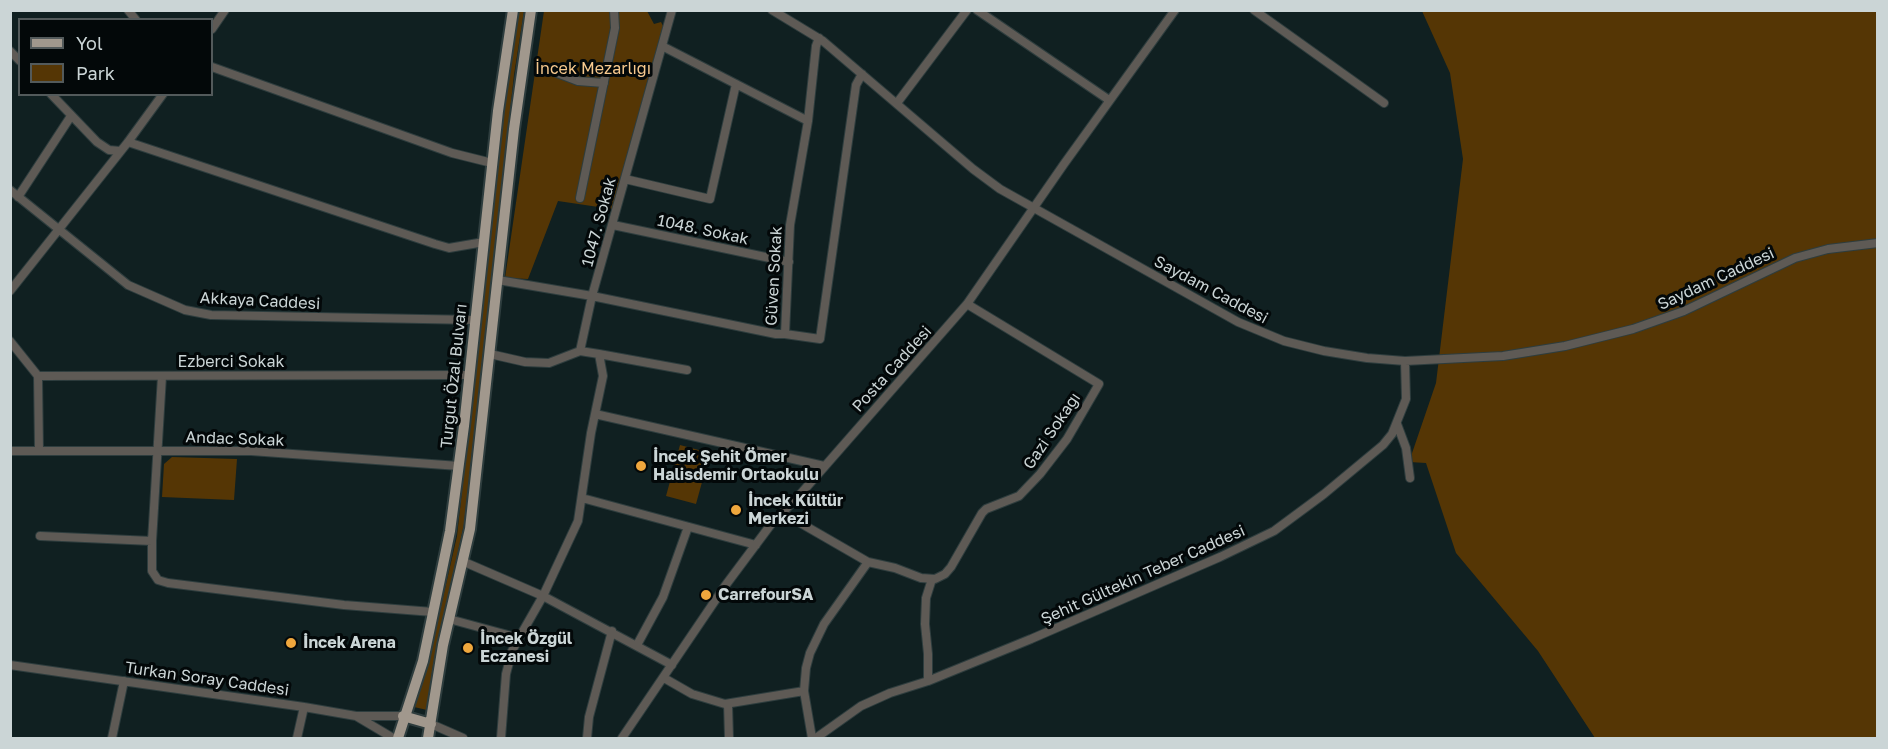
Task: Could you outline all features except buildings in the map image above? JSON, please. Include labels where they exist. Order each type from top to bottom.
[{"type":"main road","name":"Turgut Özal Bulvarı","points":[[395,738],[423,661],[450,531],[492,163],[513,10]]},
{"type":"main road","name":"Turgut Özal Bulvarı","points":[[428,738],[439,666],[470,529],[514,129],[531,10]]},
{"type":"main road","points":[[403,716],[431,724]]},
{"type":"street","points":[[213,28],[225,10]]},
{"type":"street","name":"1047. Sokak","points":[[580,351],[592,296],[672,10]]},
{"type":"street","points":[[897,103],[967,10]]},
{"type":"street","points":[[977,10],[1109,100]]},
{"type":"street","name":"Posta Caddesi","points":[[622,738],[725,586],[772,523],[967,304],[1109,100],[1175,10]]},
{"type":"street","points":[[1254,10],[1384,104]]},
{"type":"street","points":[[580,198],[615,28],[614,11]]},
{"type":"street","name":"Saydam Caddesi","points":[[777,12],[819,38],[986,180],[1220,313],[1268,335],[1335,354],[1405,361],[1520,354],[1633,329],[1702,304],[1795,258],[1828,249],[1878,243]]},
{"type":"street","name":"Güven Sokak","points":[[498,280],[785,334],[790,225],[808,121],[816,46],[819,38]]},
{"type":"street","points":[[662,46],[808,121]]},
{"type":"street","points":[[539,66],[578,81],[604,83]]},
{"type":"street","points":[[213,67],[452,153],[492,163]]},
{"type":"street","points":[[785,334],[820,339],[856,85],[862,74]]},
{"type":"street","points":[[625,179],[710,199],[736,84]]},
{"type":"street","points":[[53,96],[97,142],[109,150],[120,151]]},
{"type":"street","points":[[10,291],[162,96]]},
{"type":"street","points":[[18,197],[71,116]]},
{"type":"street","points":[[128,142],[449,248],[483,242]]},
{"type":"street","name":"Akkaya Caddesi","points":[[10,190],[128,285],[185,310],[211,315],[475,320]]},
{"type":"street","name":"1048. Sokak","points":[[613,225],[789,262]]},
{"type":"street","name":"Gazi Sokağı","points":[[932,579],[941,576],[951,567],[976,522],[987,509],[1019,496],[1036,479],[1067,439],[1099,384],[967,304]]},
{"type":"street","points":[[10,341],[38,376],[39,451]]},
{"type":"street","points":[[490,354],[525,362],[549,363],[580,351],[687,370]]},
{"type":"street","points":[[501,738],[506,674],[512,651],[543,596],[578,521],[603,376],[599,354]]},
{"type":"street","name":"Şehit Gültekin Teber Caddesi","points":[[818,738],[861,706],[890,693],[928,681],[1220,557],[1274,531],[1324,494],[1383,445],[1397,424],[1406,399],[1405,361]]},
{"type":"street","name":"Ezberci Sokak","points":[[38,376],[469,375]]},
{"type":"street","points":[[162,376],[152,541],[152,571],[158,580],[344,605],[433,612]]},
{"type":"street","points":[[595,414],[824,466]]},
{"type":"street","points":[[1397,424],[1406,448],[1410,478]]},
{"type":"street","name":"Andac Sokak","points":[[10,451],[250,451],[459,466]]},
{"type":"street","points":[[582,498],[756,545]]},
{"type":"street","points":[[783,513],[868,562],[895,568],[921,578],[932,579],[926,598],[928,681]]},
{"type":"street","points":[[638,645],[663,597],[688,527]]},
{"type":"street","points":[[40,536],[152,541]]},
{"type":"street","points":[[462,561],[588,618],[672,664]]},
{"type":"street","points":[[818,738],[804,692],[806,668],[816,640],[835,608],[868,562]]},
{"type":"street","points":[[449,619],[519,638]]},
{"type":"street","points":[[587,738],[589,717],[612,631]]},
{"type":"street","name":"Turkan Soray Caddesi","points":[[10,665],[304,706],[356,716],[395,738]]},
{"type":"street","points":[[664,678],[692,694],[728,704],[804,692]]},
{"type":"street","points":[[112,738],[124,681]]},
{"type":"street","points":[[728,704],[729,738]]},
{"type":"street","points":[[297,738],[304,706]]},
{"type":"street","points":[[356,716],[403,716]]},
{"type":"street","points":[[431,724],[463,738]]},
{"type":"green space","points":[[518,11],[524,11],[514,75],[464,524],[433,665],[427,710],[414,707],[426,672],[457,536],[505,101]]},
{"type":"green space","name":"İncek Mezarlığı","points":[[544,11],[647,11],[654,24],[661,22],[664,28],[612,209],[558,201],[528,279],[505,278]]},
{"type":"green space","points":[[1422,11],[1877,11],[1877,738],[1595,738],[1538,651],[1456,553],[1426,463],[1409,462],[1436,383],[1463,159],[1450,73]]},
{"type":"green space","points":[[680,445],[710,453],[696,504],[666,496]]},
{"type":"green space","points":[[172,457],[237,459],[234,500],[162,497],[164,464]]},
{"type":"place","name":"İncek Şehit Ömer Halisdemir Ortaokulu","points":[[641,466]]},
{"type":"place","name":"İncek Kültür Merkezi","points":[[736,510]]},
{"type":"place","name":"CarrefourSA","points":[[706,595]]},
{"type":"place","name":"İncek Arena","points":[[291,643]]},
{"type":"place","name":"İncek Özgül Eczanesi","points":[[468,648]]}]
